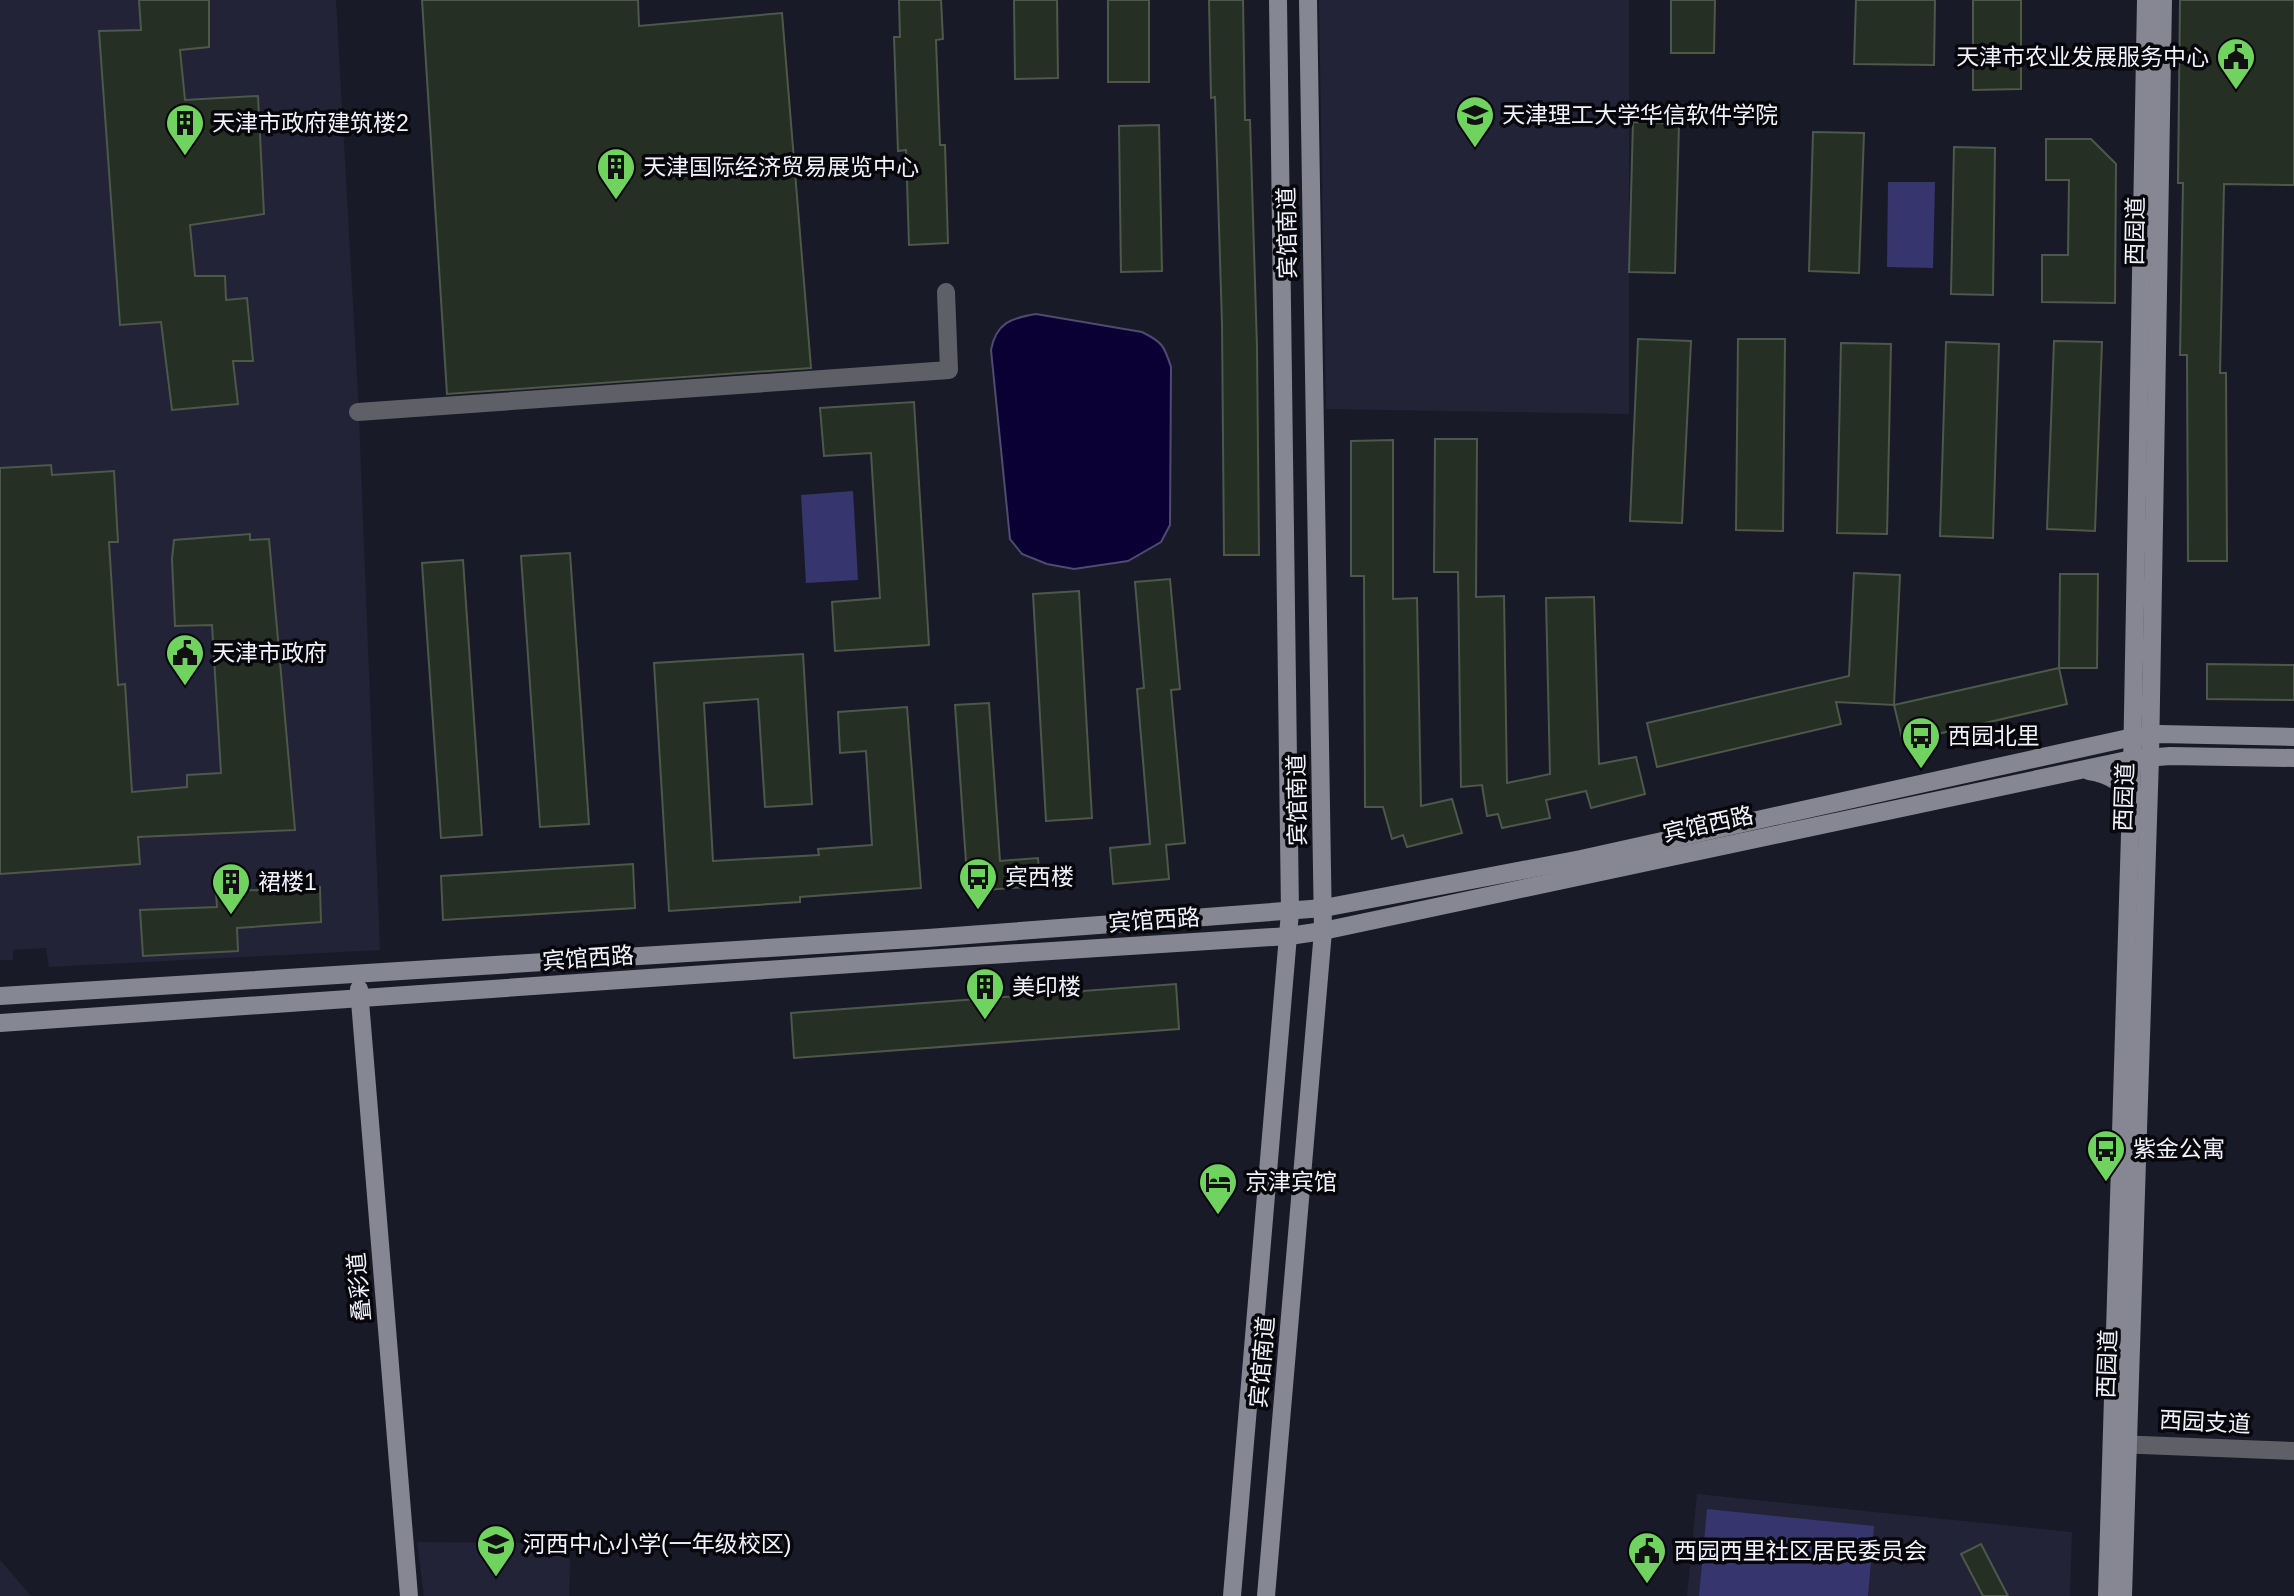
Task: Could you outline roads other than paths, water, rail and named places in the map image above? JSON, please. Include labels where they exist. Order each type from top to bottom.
[{"type":"main road","name":"宾馆南道","points":[[1232,1596],[1290,912],[1278,0]]},
{"type":"main road","name":"宾馆南道","points":[[1266,1596],[1324,908],[1308,0]]},
{"type":"main road","name":"西园道","points":[[2142,736],[2146,0]]},
{"type":"main road","name":"西园道","points":[[2123,1596],[2121,1444],[2140,811],[2135,761],[2142,736],[2163,0]]},
{"type":"main road","name":"宾馆西路","points":[[0,996],[928,938],[1290,912],[1324,908],[1581,859],[2142,736],[2294,737]]},
{"type":"main road","points":[[2074,750],[2098,752],[2135,761]]},
{"type":"main road","name":"宾馆西路","points":[[0,1023],[1289,936],[2080,770],[2135,761],[2294,758]]},
{"type":"main road","points":[[2080,770],[2102,773],[2119,783],[2140,811]]},
{"type":"main road","name":"叠彩道","points":[[358,973],[409,1596]]},
{"type":"main road","name":"西园道","points":[[2107,1596],[2121,1444]]},
{"type":"street","points":[[358,412],[949,370],[946,292]]},
{"type":"street","name":"西园支道","points":[[2121,1444],[2294,1451]]},
{"type":"place","name":"天津市农业发展服务中心","points":[[2236,91]]},
{"type":"place","name":"天津理工大学华信软件学院","points":[[1475,149]]},
{"type":"place","name":"天津市政府建筑楼2","points":[[185,157]]},
{"type":"place","name":"天津国际经济贸易展览中心","points":[[616,201]]},
{"type":"place","name":"天津市政府","points":[[185,687]]},
{"type":"place","name":"西园北里","points":[[1921,770]]},
{"type":"place","name":"宾西楼","points":[[978,911]]},
{"type":"place","name":"裙楼1","points":[[231,916]]},
{"type":"place","name":"美印楼","points":[[985,1021]]},
{"type":"place","name":"紫金公寓","points":[[2106,1183]]},
{"type":"place","name":"京津宾馆","points":[[1218,1216]]},
{"type":"place","name":"河西中心小学(一年级校区)","points":[[496,1578]]},
{"type":"place","name":"西园西里社区居民委员会","points":[[1647,1585]]}]
